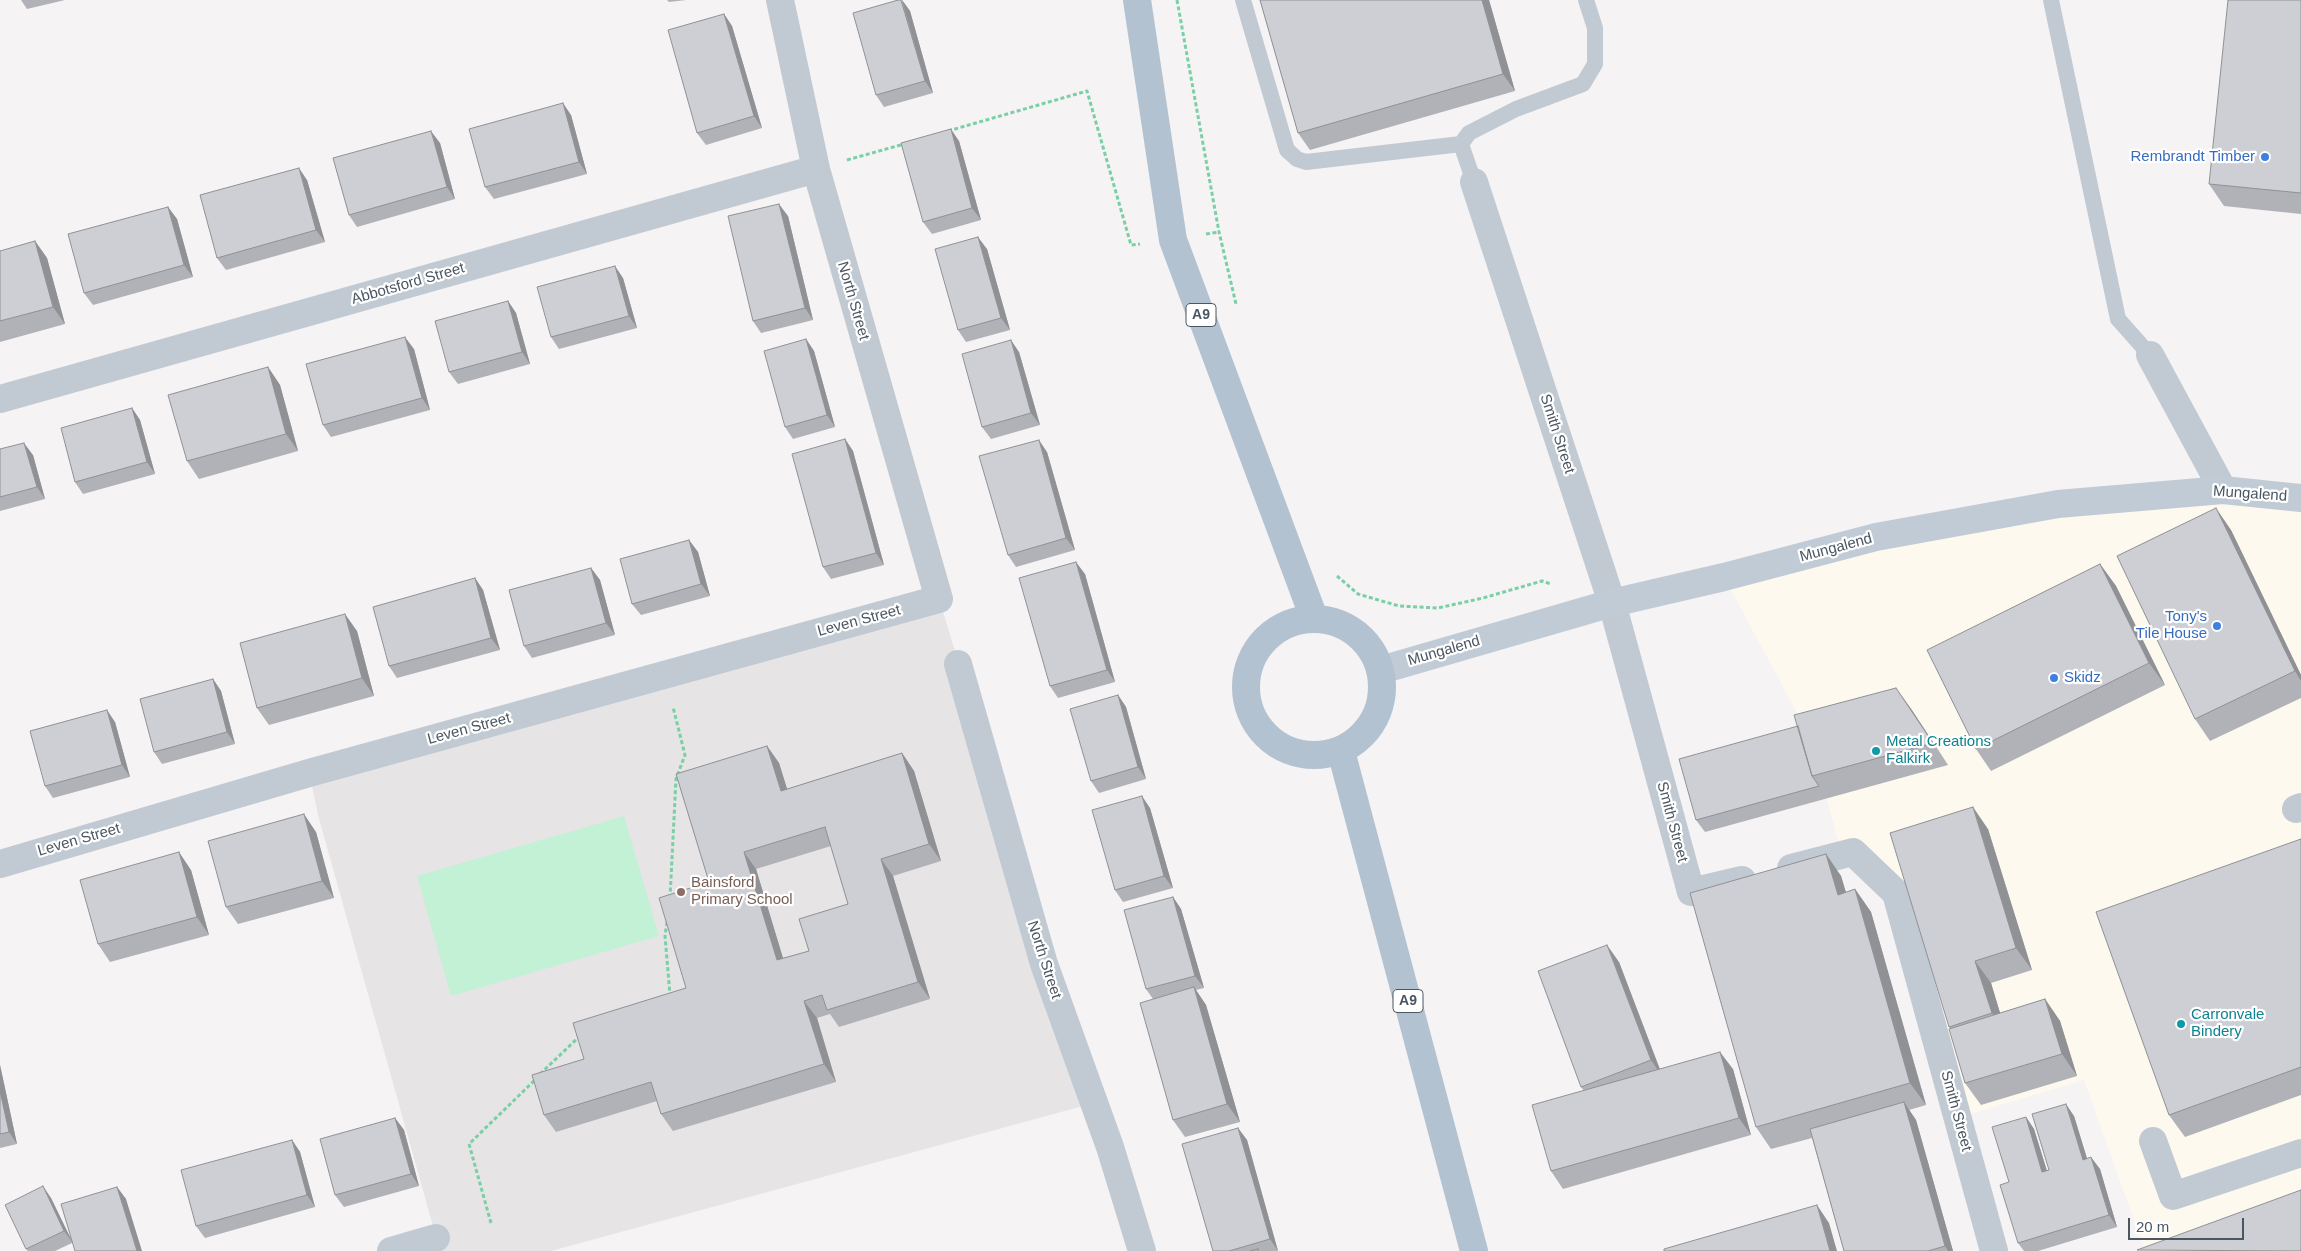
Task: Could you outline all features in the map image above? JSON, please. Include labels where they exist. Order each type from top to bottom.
[{"type":"main road","name":"A9","points":[[1136,0],[1172,240],[1314,618]]},
{"type":"main road","points":[[1314,618],[1336,622],[1356,632],[1372,649],[1381,670],[1383,694],[1376,718],[1362,737],[1341,751],[1317,756],[1293,753],[1272,742],[1255,724],[1246,701],[1246,677],[1254,654],[1269,635],[1290,622],[1314,618]]},
{"type":"main road","name":"A9","points":[[1341,751],[1474,1251]]},
{"type":"street","name":"North Street","points":[[780,0],[816,169],[939,599]]},
{"type":"street","name":"Abbotsford Street","points":[[0,399],[816,169]]},
{"type":"street","name":"Smith Street","points":[[1474,182],[1612,603],[1691,892],[1853,852],[1896,893],[1994,1251]]},
{"type":"street","points":[[2150,355],[2223,490]]},
{"type":"street","name":"Mungalend","points":[[1381,670],[1612,603],[1724,578],[1876,537],[2058,504],[2223,490],[2301,498]]},
{"type":"street","name":"Leven Street","points":[[0,864],[319,771],[939,599]]},
{"type":"street","name":"North Street","points":[[958,664],[1044,964],[1110,1147],[1142,1251]]},
{"type":"street","points":[[2153,1141],[2173,1196],[2301,1154]]},
{"type":"street","points":[[391,1251],[436,1238]]},
{"type":"lane","points":[[1243,0],[1287,150],[1297,159],[1306,162],[1461,144],[1469,133],[1516,109],[1583,84],[1595,64],[1595,28],[1586,0]]},
{"type":"lane","points":[[2051,0],[2118,319],[2150,355]]},
{"type":"lane","points":[[1461,144],[1474,182]]},
{"type":"path","points":[[1177,0],[1219,232],[1237,308]]},
{"type":"path","points":[[947,131],[1087,91],[1131,245],[1219,232]]},
{"type":"path","points":[[816,169],[909,142]]},
{"type":"path","points":[[1336,576],[1358,594],[1399,606],[1438,608],[1483,598],[1542,581],[1560,586]]},
{"type":"path","points":[[669,908],[672,889],[676,779],[684,755],[674,714]]},
{"type":"path","points":[[668,917],[665,936],[670,996]]},
{"type":"path","points":[[491,1223],[469,1144],[584,1032]]},
{"type":"shaded area","points":[[2301,498],[2301,1251],[2145,1251],[2084,1080],[1957,1118],[1896,893],[1842,855],[1810,737],[1724,577],[2058,504]]},
{"type":"shaded area","name":"Bainsford Primary School","points":[[939,599],[1094,1103],[551,1251],[440,1251],[319,819],[309,773]]},
{"type":"green space","points":[[624,816],[659,936],[451,996],[417,876]]},
{"type":"building","points":[[901,0],[925,81],[876,95],[853,13]]},
{"type":"building","points":[[1260,0],[1482,0],[1503,74],[1298,133]]},
{"type":"building","points":[[2228,0],[2301,0],[2301,193],[2209,184]]},
{"type":"building","points":[[724,14],[754,116],[697,133],[668,30]]},
{"type":"building","points":[[563,103],[579,162],[485,187],[469,129]]},
{"type":"building","points":[[951,129],[972,208],[923,222],[901,143]]},
{"type":"building","points":[[431,131],[447,187],[349,215],[333,158]]},
{"type":"building","points":[[299,168],[316,230],[217,258],[200,195]]},
{"type":"building","points":[[779,204],[805,308],[753,321],[728,216]]},
{"type":"building","points":[[168,207],[184,265],[84,293],[68,234]]},
{"type":"building","points":[[978,237],[1001,318],[958,330],[935,249]]},
{"type":"building","points":[[35,241],[53,307],[0,321],[0,251]]},
{"type":"building","points":[[615,266],[629,316],[551,337],[537,287]]},
{"type":"building","points":[[508,301],[522,352],[449,372],[435,321]]},
{"type":"building","points":[[405,337],[422,398],[323,425],[306,364]]},
{"type":"building","points":[[806,339],[827,415],[785,427],[764,351]]},
{"type":"building","points":[[1011,340],[1031,413],[982,427],[962,354]]},
{"type":"building","points":[[268,367],[286,434],[187,461],[168,395]]},
{"type":"building","points":[[132,408],[147,462],[75,482],[61,428]]},
{"type":"building","points":[[845,439],[876,553],[823,567],[792,454]]},
{"type":"building","points":[[1039,440],[1066,538],[1008,555],[979,456]]},
{"type":"building","points":[[24,443],[37,487],[0,497],[0,449]]},
{"type":"building","name":"Tony's Tile House","points":[[2216,508],[2295,671],[2195,719],[2117,556]]},
{"type":"building","points":[[689,540],[701,584],[632,604],[620,559]]},
{"type":"building","points":[[1076,562],[1107,670],[1050,686],[1019,578]]},
{"type":"building","name":"Skidz","points":[[2100,564],[2149,663],[1976,749],[1927,650]]},
{"type":"building","points":[[591,568],[606,623],[524,646],[509,590]]},
{"type":"building","points":[[475,578],[491,638],[389,666],[373,607]]},
{"type":"building","points":[[345,614],[362,678],[257,708],[240,643]]},
{"type":"building","points":[[213,679],[227,732],[154,752],[140,699]]},
{"type":"building","points":[[1896,688],[1933,743],[1812,776],[1794,715]]},
{"type":"building","points":[[1118,695],[1138,767],[1091,781],[1070,709]]},
{"type":"building","points":[[107,710],[122,765],[45,786],[30,731]]},
{"type":"building","points":[[1798,726],[1812,776],[1819,786],[1696,820],[1679,759]]},
{"type":"building","points":[[767,746],[781,791],[902,753],[929,844],[881,859],[918,982],[827,1010],[822,995],[804,1001],[824,1064],[661,1114],[651,1082],[544,1115],[532,1075],[584,1059],[573,1023],[686,988],[659,898],[709,882],[676,774]],"holes":[[[825,827],[848,904],[799,919],[809,951],[777,960],[744,852]]]},
{"type":"building","points":[[1142,796],[1164,876],[1115,890],[1092,810]]},
{"type":"building","points":[[1973,807],[2016,948],[1975,961],[1992,1013],[1949,1027],[1890,833]]},
{"type":"building","points":[[304,814],[322,881],[226,907],[208,841]]},
{"type":"building","points":[[2301,839],[2301,1067],[2169,1115],[2096,912]]},
{"type":"building","points":[[179,852],[197,917],[98,944],[80,880]]},
{"type":"building","points":[[1826,854],[1838,895],[1855,889],[1910,1083],[1756,1127],[1690,893]]},
{"type":"building","points":[[1173,897],[1195,976],[1146,989],[1124,910]]},
{"type":"building","points":[[1607,945],[1651,1060],[1581,1087],[1538,971]]},
{"type":"building","points":[[1194,987],[1227,1104],[1173,1120],[1140,1003]]},
{"type":"building","points":[[2045,999],[2062,1054],[1965,1083],[1949,1029]]},
{"type":"building","points":[[1720,1052],[1739,1118],[1551,1171],[1532,1105]]},
{"type":"building","points":[[0,1091],[9,1132],[0,1134]]},
{"type":"building","points":[[1904,1102],[1945,1246],[1928,1251],[1844,1251],[1810,1129]]},
{"type":"building","points":[[2066,1104],[2083,1160],[2091,1157],[2109,1215],[2018,1243],[2000,1185],[2009,1182],[1992,1127],[2026,1117],[2042,1172],[2049,1170],[2032,1114]]},
{"type":"building","points":[[395,1118],[411,1174],[335,1195],[320,1139]]},
{"type":"building","points":[[1238,1128],[1270,1239],[1229,1251],[1213,1251],[1182,1144]]},
{"type":"building","points":[[292,1140],[307,1195],[196,1226],[181,1170]]},
{"type":"building","points":[[43,1186],[64,1231],[26,1249],[5,1205]]},
{"type":"building","points":[[117,1187],[137,1251],[75,1251],[61,1204]]},
{"type":"building","points":[[2301,1190],[2301,1251],[2137,1250]]},
{"type":"building","points":[[1817,1205],[1830,1251],[1664,1251],[1664,1249]]},
{"type":"place","name":"Rembrandt Timber","points":[[2265,157]]},
{"type":"place","name":"Tony's Tile House","points":[[2217,626]]},
{"type":"place","name":"Skidz","points":[[2054,678]]},
{"type":"place","name":"Metal Creations Falkirk","points":[[1876,751]]},
{"type":"place","name":"Bainsford Primary School","points":[[681,892]]},
{"type":"place","name":"Carronvale Bindery","points":[[2181,1024]]}]
